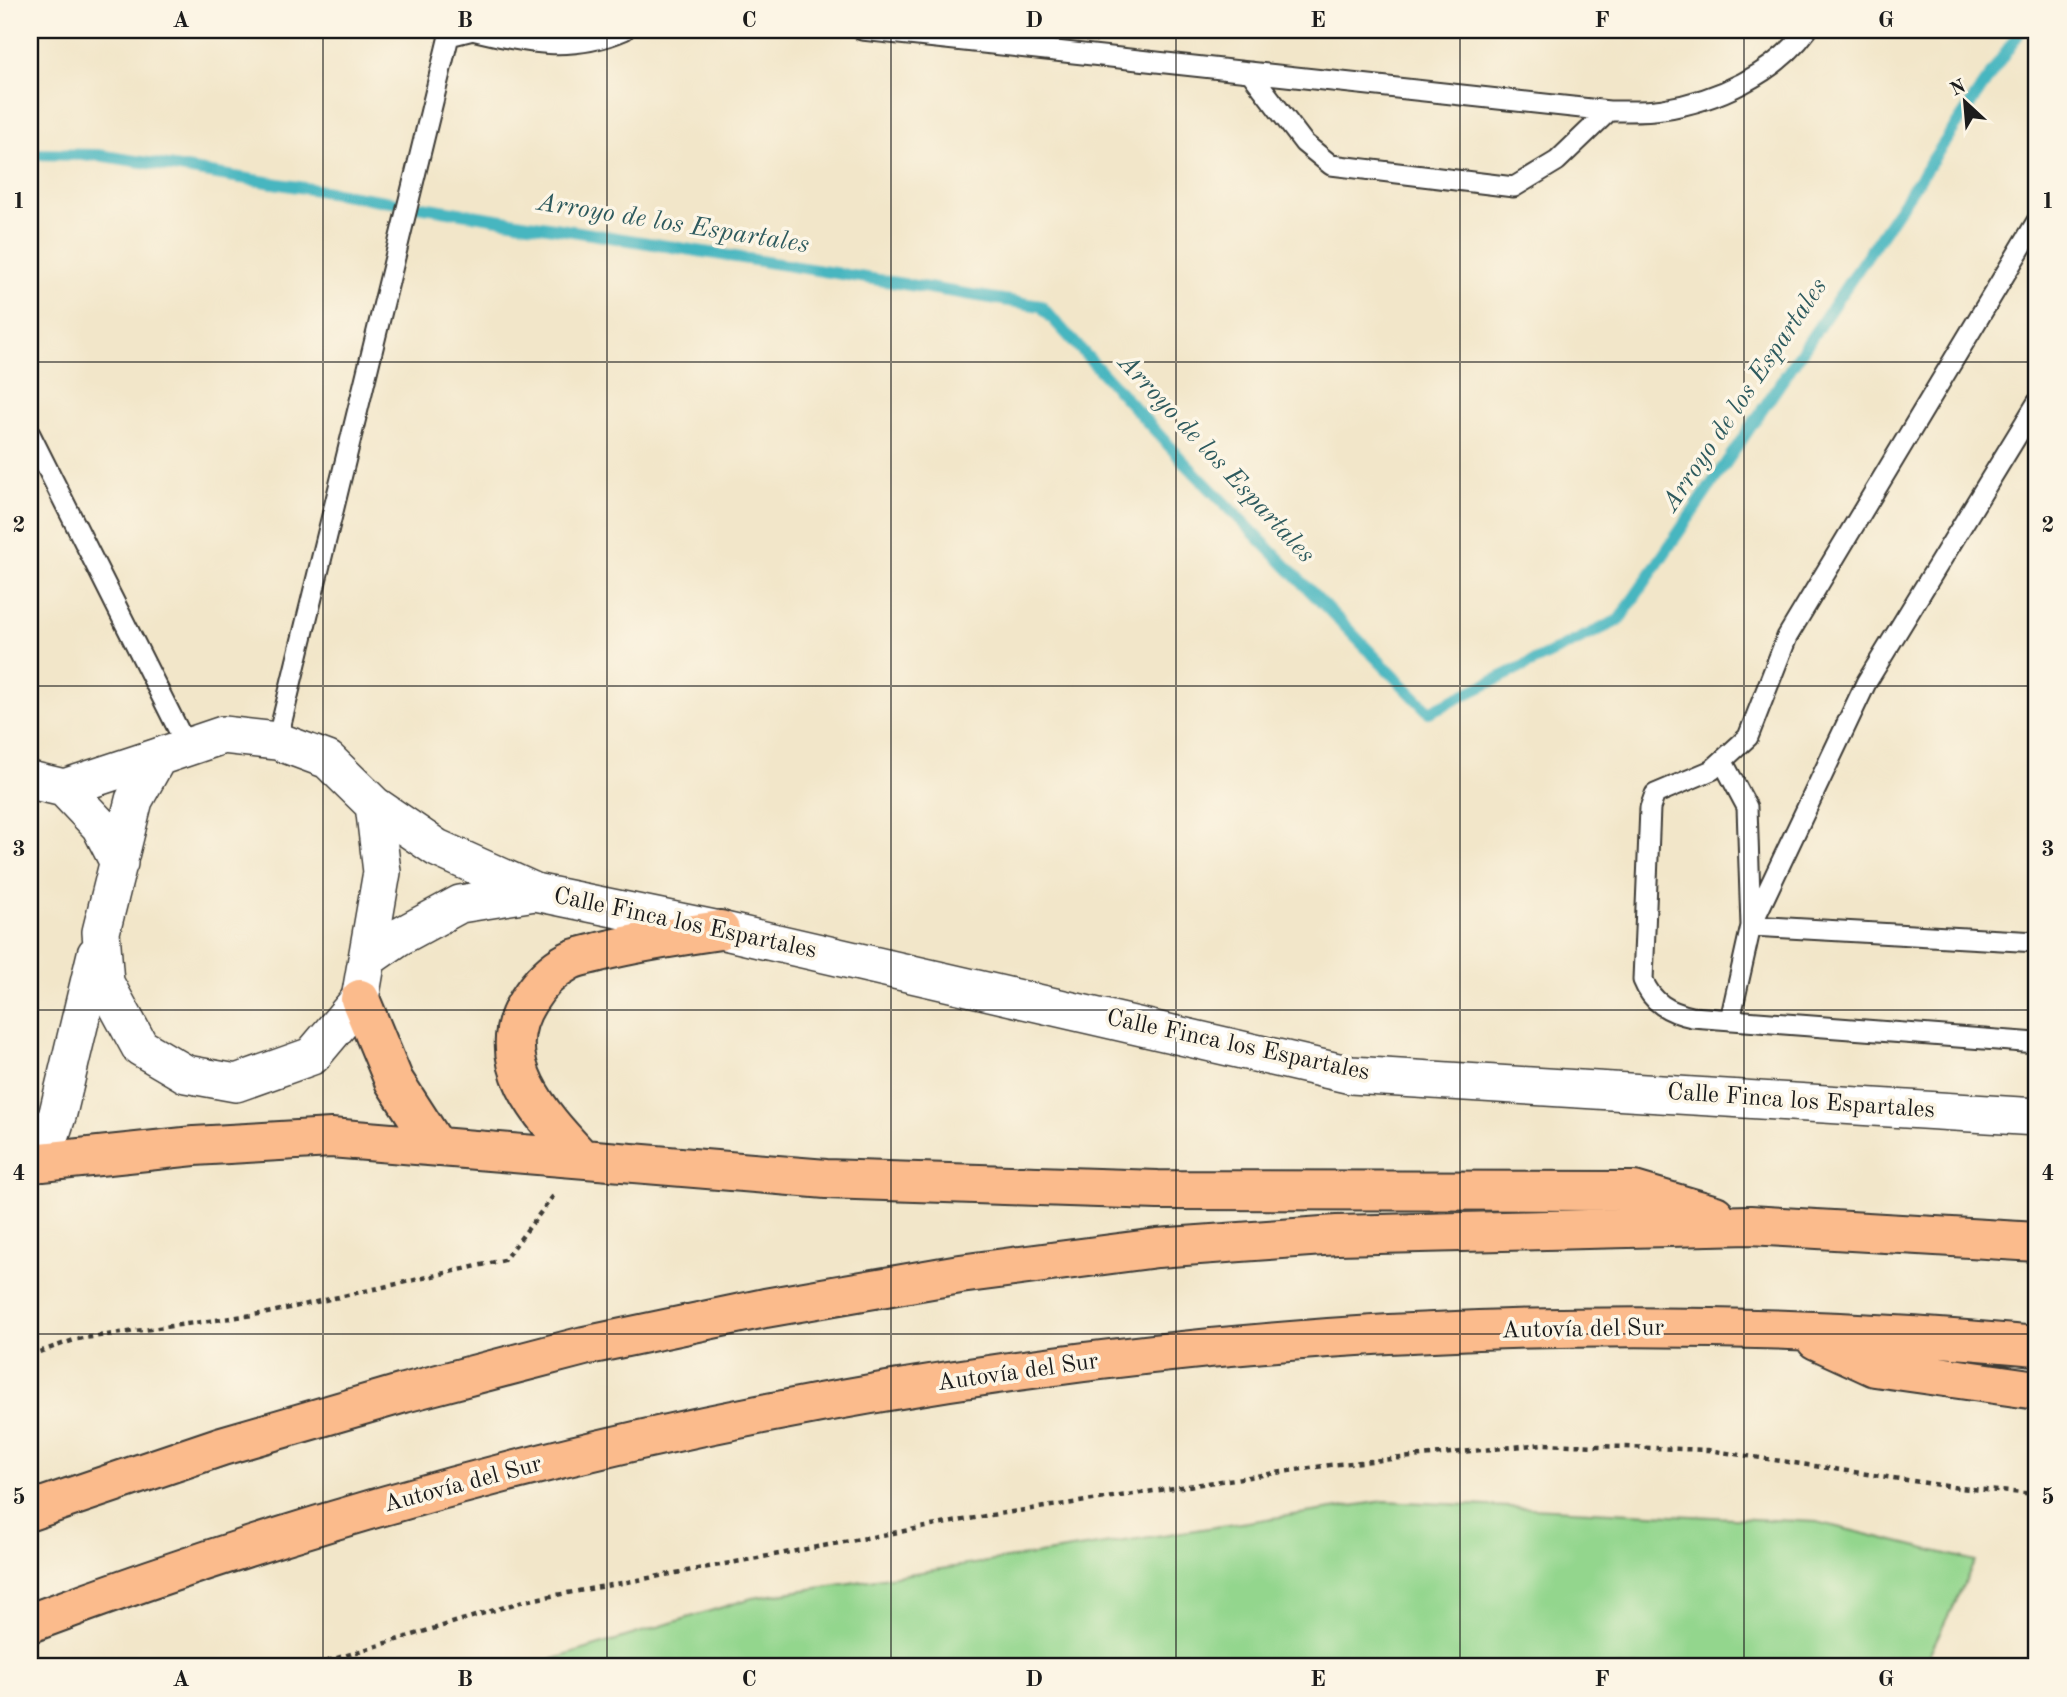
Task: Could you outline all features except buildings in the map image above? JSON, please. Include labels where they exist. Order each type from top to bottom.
[{"type":"highway","points":[[581,1158],[550,1124],[522,1083],[513,1049],[519,1016],[541,981],[570,960],[638,942],[720,930]]},
{"type":"highway","points":[[360,999],[394,1080],[436,1146]]},
{"type":"highway","points":[[36,1164],[194,1146],[331,1138],[827,1179],[1158,1190],[1634,1191],[1750,1225]]},
{"type":"highway","points":[[30,1511],[222,1446],[404,1393],[584,1346],[765,1308],[960,1274],[1157,1248],[1337,1236],[1750,1225],[2037,1242]]},
{"type":"highway","name":"Autovía del Sur","points":[[30,1622],[308,1526],[494,1475],[786,1409],[1057,1365],[1253,1344],[1491,1331],[1657,1328],[1798,1332],[2037,1346]]},
{"type":"highway","points":[[1798,1332],[1875,1367],[2037,1390]]},
{"type":"street","name":"Calle Finca los Espartales","points":[[47,784],[173,752],[223,735],[278,741],[328,760],[374,805],[437,848],[535,892],[720,930],[1351,1075],[2037,1117]]},
{"type":"street","points":[[36,1164],[82,1021],[134,800],[173,752]]},
{"type":"street","points":[[47,784],[100,826],[119,863]]},
{"type":"street","points":[[101,932],[106,983],[140,1046],[186,1074],[236,1083],[312,1056],[360,999],[382,872],[374,805]]},
{"type":"street","name":"Calle Finca los Espartales","points":[[368,958],[397,938],[460,905],[535,892]]},
{"type":"lane","points":[[278,741],[449,36],[473,30],[536,45],[598,42],[624,30]]},
{"type":"lane","points":[[862,30],[1609,111],[1661,110],[1724,92],[1763,71],[1807,30]]},
{"type":"lane","points":[[1250,72],[1304,144],[1331,165],[1514,187],[1557,161],[1609,111]]},
{"type":"lane","points":[[2037,220],[1787,636],[1748,737],[1712,770],[1655,794],[1650,808],[1643,980],[1649,995],[1678,1014],[2037,1043]]},
{"type":"lane","points":[[1730,1020],[1751,926],[1866,683],[2037,403]]},
{"type":"lane","points":[[30,434],[173,752]]},
{"type":"lane","points":[[1723,762],[1747,807],[1751,926]]},
{"type":"lane","points":[[1751,926],[2037,942]]},
{"type":"path","points":[[30,1355],[77,1339],[267,1313],[504,1260],[581,1158]]},
{"type":"path","points":[[308,1667],[524,1601],[991,1515],[1330,1465],[1544,1444],[1708,1450],[1959,1488],[2037,1494]]},
{"type":"green space","points":[[1384,1501],[1817,1522],[1975,1561],[1923,1667],[528,1667],[752,1598]]},
{"type":"waterway","name":"Arroyo de los Espartales","points":[[30,154],[98,155],[1041,306],[1183,461],[1429,712],[1619,620],[2021,30]]}]
